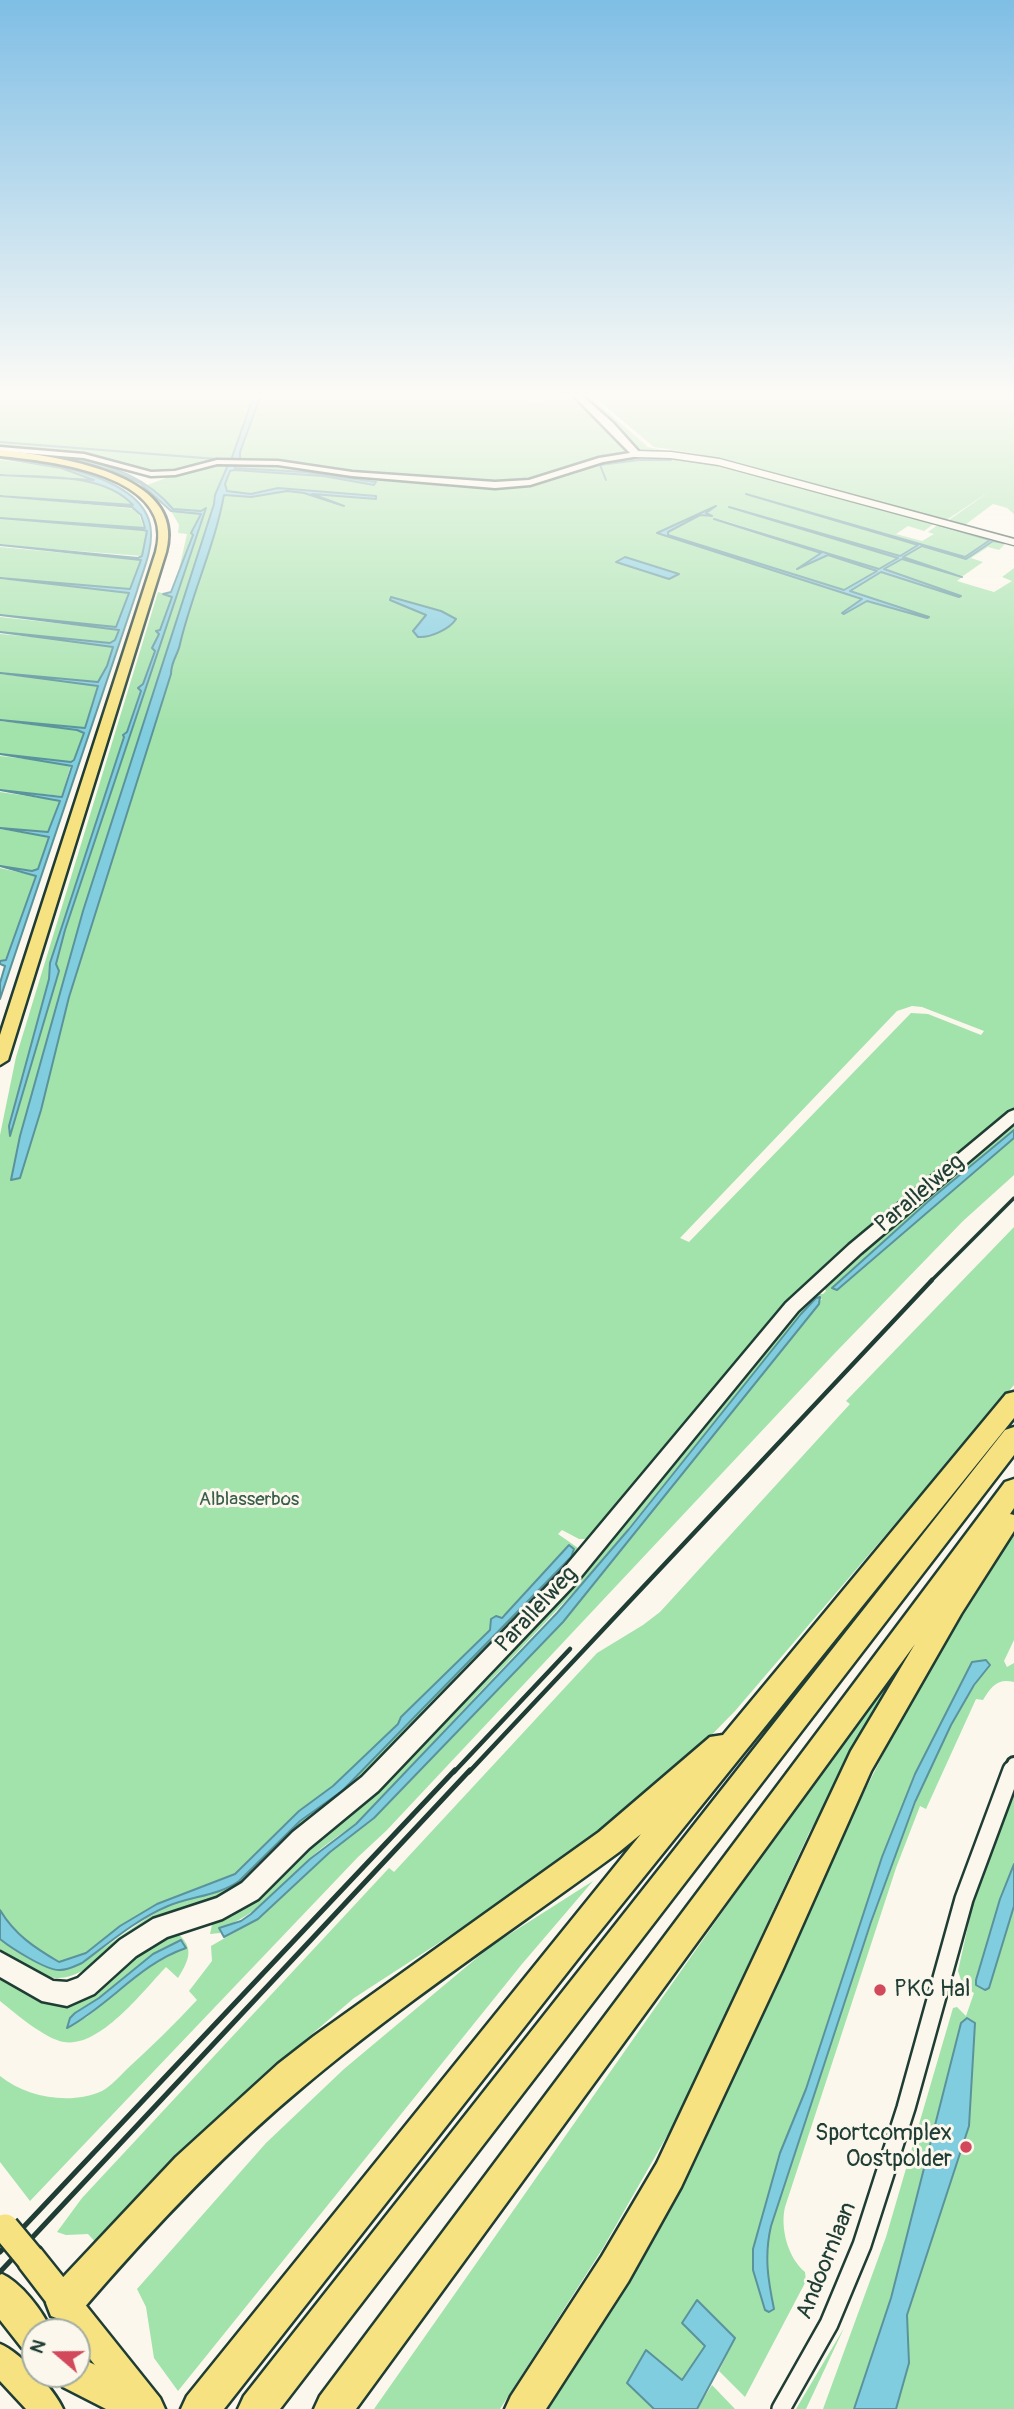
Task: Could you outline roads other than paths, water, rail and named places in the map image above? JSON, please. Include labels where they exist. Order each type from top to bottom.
[{"type":"highway","points":[[200,2409],[573,1940],[1014,1401]]},
{"type":"highway","points":[[257,2409],[1014,1437]]},
{"type":"highway","points":[[333,2409],[1014,1489]]},
{"type":"highway","points":[[524,2409],[615,2269],[669,2175],[761,1984],[861,1761],[952,1606],[1014,1510]]},
{"type":"highway","points":[[64,2303],[222,2136],[282,2082],[326,2047],[609,1842],[763,1710]]},
{"type":"highway","points":[[0,2291],[21,2318]]},
{"type":"highway","points":[[91,2381],[147,2409]]},
{"type":"main road","points":[[0,1060],[164,538],[162,522],[154,507]]},
{"type":"main road","points":[[3,2224],[147,2409]]},
{"type":"main road","points":[[0,2359],[47,2409]]},
{"type":"street","points":[[886,507],[1014,542]]},
{"type":"street","name":"Parallelweg","points":[[0,1964],[50,1993],[67,1994],[86,1986],[128,1948],[161,1927],[222,1908],[250,1891],[301,1840],[370,1784],[567,1579],[792,1307],[855,1249],[1014,1115]]},
{"type":"street","name":"Andoornlaan","points":[[781,2409],[834,2315],[848,2281],[888,2166],[971,1879],[1014,1764]]},
{"type":"water","points":[[132,507],[141,507],[146,513],[151,533],[144,570],[0,999],[0,983],[5,966],[0,964],[0,961],[6,960],[36,876],[0,866],[32,871],[38,869],[49,837],[0,828],[48,832],[60,801],[0,790],[62,797],[72,766],[0,754],[71,762],[84,733],[0,720],[85,728],[98,686],[0,673],[98,682],[113,647],[0,632],[110,643],[115,640],[119,630],[0,615],[116,627],[129,593],[0,578],[130,589],[141,560],[0,545],[138,558],[142,556],[147,531],[0,518],[145,528],[141,515]]},
{"type":"water","points":[[167,507],[201,511],[206,508],[65,930],[56,964],[59,971],[10,1136],[9,1126],[49,979],[50,963],[123,735],[127,732],[141,691],[138,688],[143,684],[155,651],[152,648],[159,634],[156,631],[160,630],[172,597],[163,594],[171,592],[193,535],[191,533],[201,514],[171,511]]},
{"type":"water","points":[[213,507],[221,507],[69,997],[41,1110],[20,1178],[11,1180],[20,1136],[83,911]]},
{"type":"water","points":[[714,507],[706,513],[712,516],[700,515],[668,532],[668,535],[844,590],[877,571],[828,555],[797,569],[821,553],[714,519],[879,569],[898,558],[730,507],[900,556],[918,545],[791,507],[965,557],[990,540],[939,525],[1004,543],[993,541],[966,559],[922,546],[903,557],[962,577],[902,559],[884,569],[961,596],[959,597],[881,572],[850,591],[929,617],[927,618],[867,601],[844,614],[842,613],[862,599],[657,533]]},
{"type":"water","points":[[625,557],[679,574],[669,579],[616,562]]},
{"type":"water","points":[[391,597],[441,611],[456,619],[439,632],[418,637],[413,631],[426,615],[390,600]]},
{"type":"water","points":[[1014,1130],[1014,1138],[837,1290],[832,1288],[932,1198]]},
{"type":"water","points":[[820,1297],[819,1304],[563,1622],[374,1818],[330,1852],[258,1919],[224,1937],[219,1928],[241,1921],[251,1914],[310,1859],[356,1824],[557,1613],[629,1529],[801,1314]]},
{"type":"water","points":[[569,1545],[574,1549],[571,1557],[342,1791],[300,1821],[239,1881],[214,1893],[157,1911],[82,1963],[66,1969],[54,1969],[38,1963],[0,1939],[0,1910],[26,1940],[59,1962],[86,1953],[120,1926],[157,1904],[235,1874],[299,1811],[333,1786],[398,1724],[401,1717],[490,1630],[491,1619],[496,1616],[502,1618]]},
{"type":"water","points":[[986,1660],[990,1665],[974,1685],[951,1725],[915,1802],[871,1922],[771,2226],[768,2268],[774,2309],[769,2312],[765,2310],[753,2270],[753,2249],[780,2153],[806,2089],[882,1857],[915,1774],[972,1662]]},
{"type":"water","points":[[1014,1864],[1014,1906],[989,1988],[985,1990],[976,1985],[976,1980],[1000,1899]]},
{"type":"water","points":[[181,1940],[186,1948],[169,1955],[139,1974],[83,2019],[67,2028],[75,2013],[99,1998],[153,1954]]},
{"type":"water","points":[[967,2018],[975,2023],[969,2126],[907,2315],[909,2363],[896,2409],[854,2409],[891,2298],[961,2023]]},
{"type":"water","points":[[697,2300],[735,2338],[697,2409],[654,2409],[627,2383],[646,2350],[682,2380],[705,2346],[682,2323]]},
{"type":"railway","points":[[932,1280],[1014,1198]]},
{"type":"railway","points":[[469,1772],[932,1280]]},
{"type":"railway","points":[[454,1772],[570,1649]]},
{"type":"railway","points":[[0,2252],[455,1770]]},
{"type":"railway","points":[[0,2272],[470,1770]]},
{"type":"place","name":"PKC Hal","points":[[880,1990]]},
{"type":"place","name":"Sportcomplex Oostpolder","points":[[966,2147]]},
{"type":"park label","name":"Alblasserbos","points":[[249,1500]]}]
